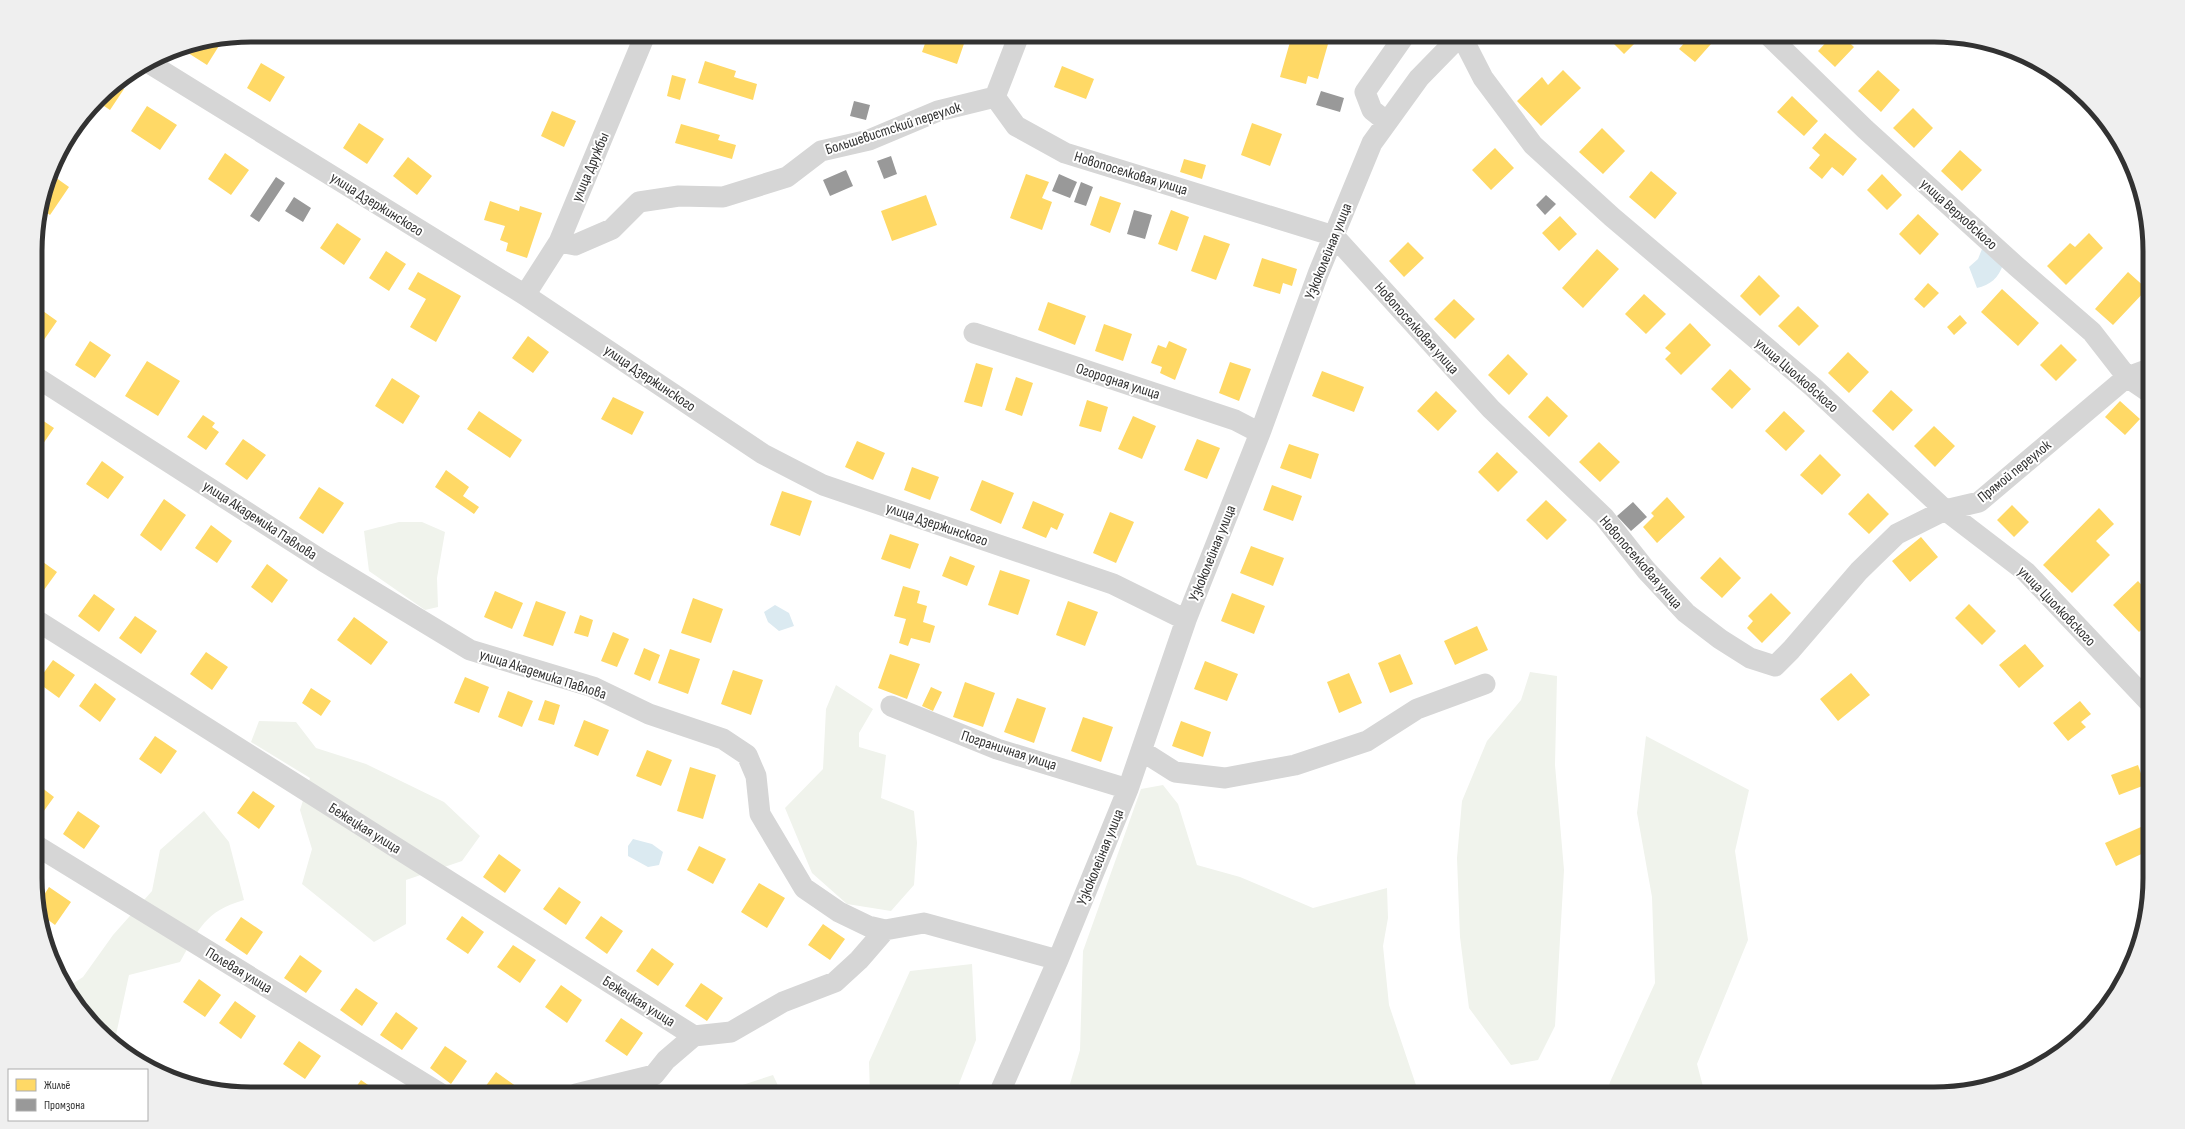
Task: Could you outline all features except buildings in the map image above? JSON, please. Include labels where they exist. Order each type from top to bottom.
[{"type":"street","name":"улица Дружбы","points":[[525,295],[558,242],[642,42]]},
{"type":"street","points":[[995,97],[1016,42]]},
{"type":"street","points":[[1387,122],[1372,110],[1365,92],[1389,61],[1401,42]]},
{"type":"street","name":"Узкоколейная улица","points":[[1002,1087],[1058,960],[1128,789],[1186,620],[1260,433],[1334,236],[1372,143],[1419,78],[1454,42]]},
{"type":"street","name":"улица Циолковского","points":[[1465,42],[1483,78],[1533,145],[1612,217],[1813,387],[1945,510],[2026,572],[2143,696]]},
{"type":"street","name":"улица Верховского","points":[[1775,42],[1865,129],[2092,332],[2127,377],[2143,388]]},
{"type":"street","name":"улица Дзержинского","points":[[154,66],[525,295],[763,454],[823,485],[1112,584],[1186,620]]},
{"type":"street","name":"Большевистский переулок","points":[[558,242],[575,245],[612,229],[639,202],[679,196],[723,197],[787,177],[821,151],[869,140],[938,111],[995,97]]},
{"type":"street","name":"Новопоселковая улица","points":[[995,97],[1016,126],[1065,153],[1334,236],[1491,409],[1604,517],[1646,570],[1686,613],[1720,639],[1744,654],[1775,666]]},
{"type":"street","name":"Огородная улица","points":[[974,333],[1235,420],[1260,433]]},
{"type":"street","name":"Прямой переулок","points":[[1775,666],[1791,650],[1859,571],[1897,534],[1945,510],[1980,502],[2127,377],[2143,371]]},
{"type":"street","name":"улица Академика Павлова","points":[[42,381],[323,561],[470,650],[594,687],[649,714],[723,739],[747,755],[756,776],[760,814],[804,888],[839,912],[868,926],[885,930],[924,923],[1058,960]]},
{"type":"street","name":"Бежецкая улица","points":[[42,624],[694,1036]]},
{"type":"street","points":[[1142,751],[1175,772],[1225,778],[1295,765],[1367,741],[1416,709],[1485,684]]},
{"type":"street","name":"Пограничная улица","points":[[891,706],[997,749],[1128,789]]},
{"type":"street","name":"Полевая улица","points":[[42,849],[430,1087]]},
{"type":"street","points":[[605,1087],[654,1075],[666,1060],[694,1036],[731,1032],[783,1002],[834,982],[859,960],[885,930]]},
{"type":"shaded area","points":[[1982,249],[1993,255],[2003,264],[1999,273],[1990,283],[1977,288],[1969,267],[1978,259]]},
{"type":"shaded area","points":[[399,522],[422,522],[445,532],[437,578],[438,607],[425,610],[369,571],[364,531]]},
{"type":"shaded area","points":[[775,605],[789,613],[794,626],[779,631],[768,622],[764,612]]},
{"type":"shaded area","points":[[1530,672],[1557,676],[1555,765],[1564,870],[1555,1026],[1538,1060],[1511,1065],[1469,1008],[1460,937],[1457,858],[1462,801],[1487,741],[1521,700]]},
{"type":"shaded area","points":[[836,685],[873,709],[859,733],[859,747],[886,755],[881,798],[914,811],[917,843],[914,885],[891,911],[847,904],[812,873],[785,808],[823,769],[826,709]]},
{"type":"shaded area","points":[[259,721],[296,722],[316,748],[366,764],[444,802],[480,836],[462,861],[406,880],[406,924],[374,942],[302,884],[312,849],[300,810],[310,778],[251,742]]},
{"type":"shaded area","points":[[1646,736],[1749,790],[1735,851],[1748,940],[1697,1064],[1703,1087],[1609,1087],[1655,983],[1652,897],[1637,813]]},
{"type":"shaded area","points":[[1163,785],[1178,804],[1197,865],[1240,877],[1313,908],[1387,888],[1388,918],[1383,946],[1389,1005],[1417,1087],[1069,1087],[1080,1050],[1083,951],[1141,789]]},
{"type":"shaded area","points":[[204,811],[229,842],[244,900],[231,904],[220,910],[204,923],[180,962],[129,975],[116,1037],[94,1016],[71,984],[83,977],[113,935],[152,891],[160,850]]},
{"type":"shaded area","points":[[633,839],[652,844],[663,852],[659,865],[648,867],[628,856],[628,846]]},
{"type":"shaded area","points":[[972,964],[976,1040],[958,1087],[870,1087],[869,1062],[910,971]]},
{"type":"shaded area","points":[[773,1075],[779,1087],[736,1087]]}]
